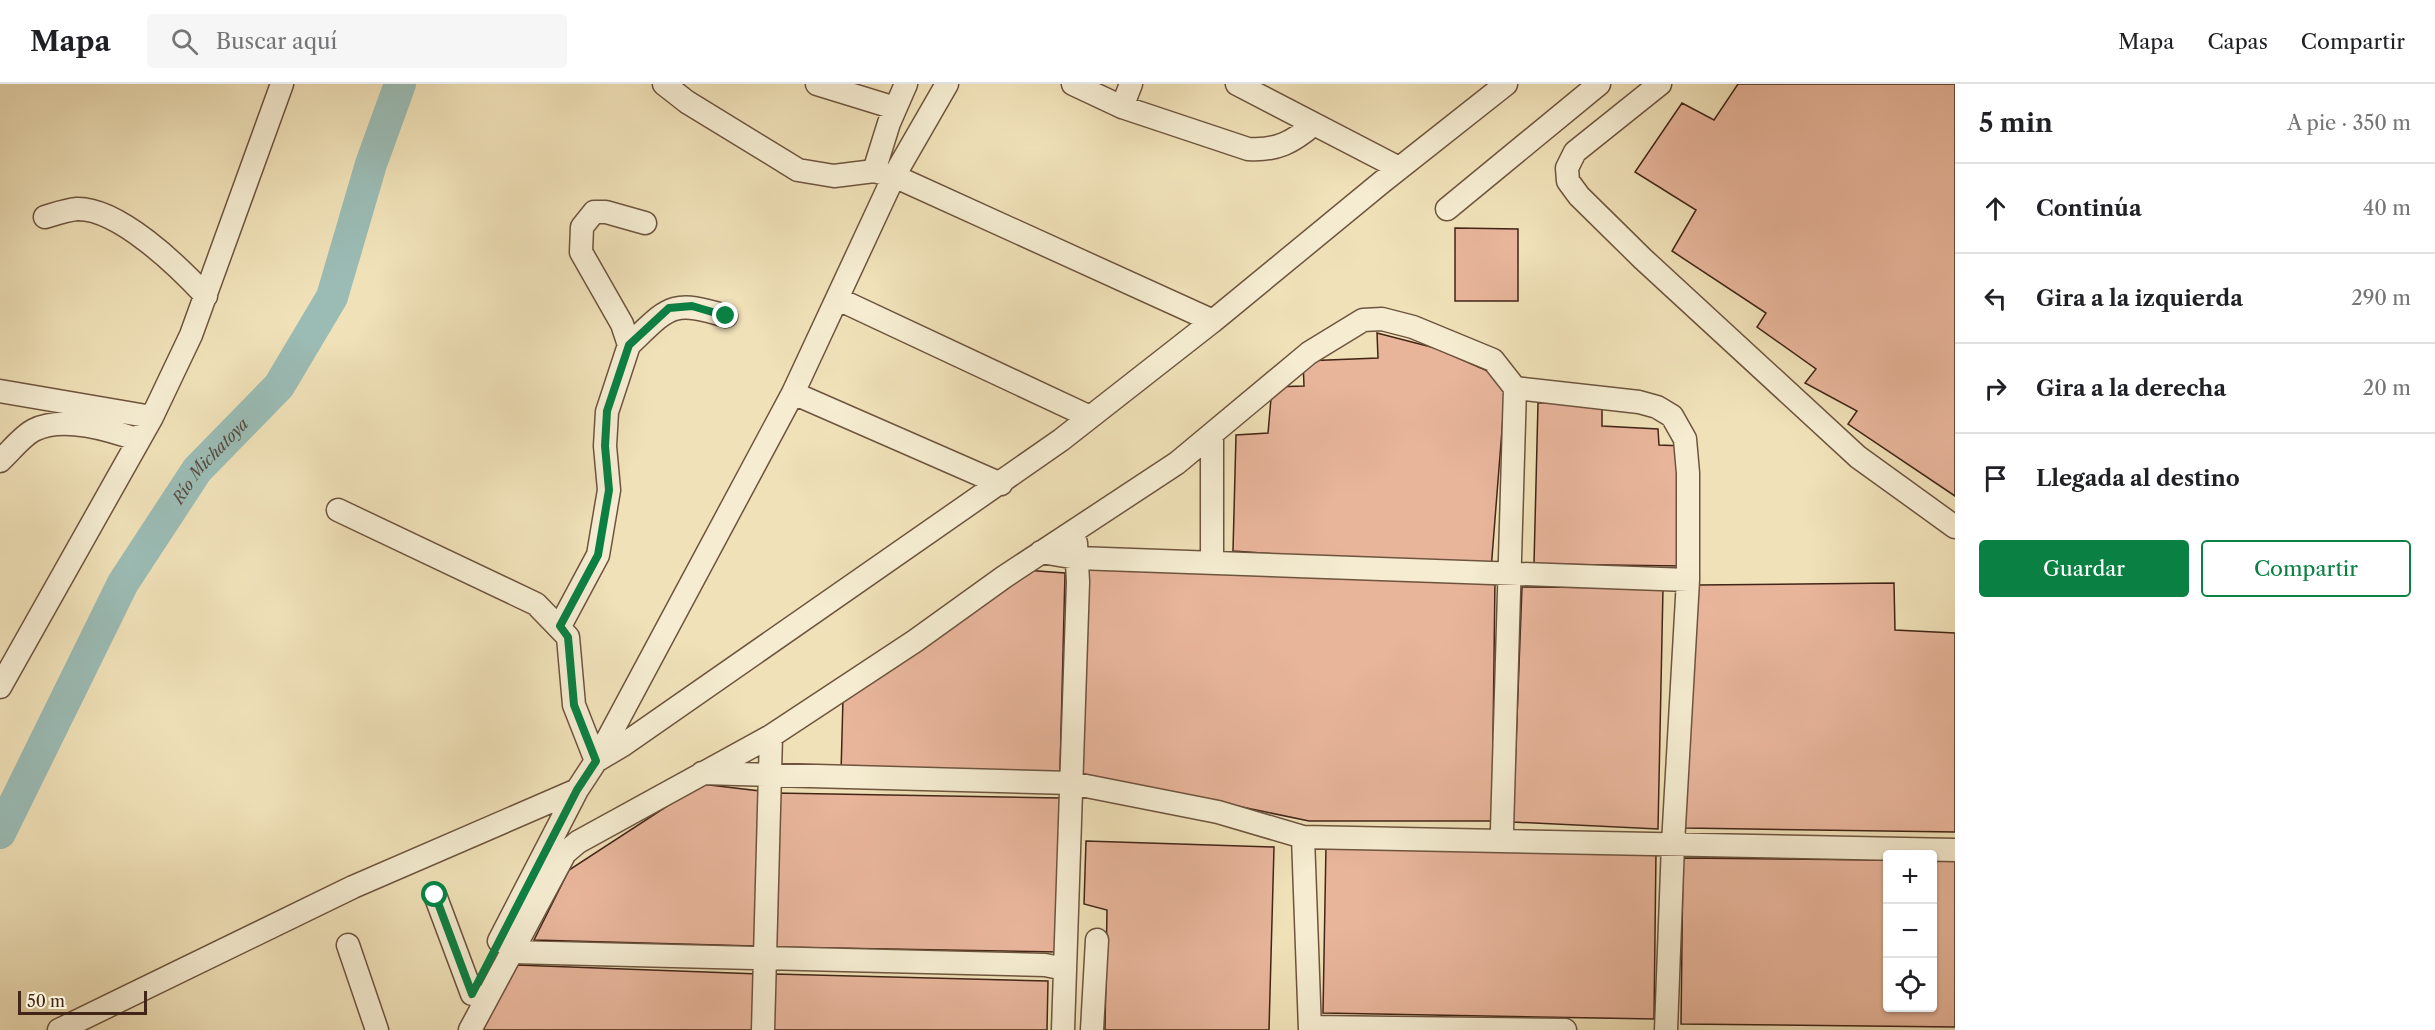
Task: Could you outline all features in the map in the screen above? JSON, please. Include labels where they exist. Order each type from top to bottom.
[{"type":"street","points":[[0,687],[152,417],[206,296],[282,84]]},
{"type":"street","points":[[664,84],[687,102],[798,170],[834,176],[884,174],[1213,321]]},
{"type":"street","points":[[817,84],[895,108]]},
{"type":"street","points":[[453,1030],[577,790],[596,761],[793,393],[837,299],[884,174],[895,108],[906,84]]},
{"type":"street","points":[[884,174],[947,84]]},
{"type":"street","points":[[1072,84],[1122,107],[1248,148],[1266,150],[1282,146],[1295,140],[1314,124]]},
{"type":"street","points":[[1122,107],[1131,84]]},
{"type":"street","points":[[1237,84],[1400,168]]},
{"type":"street","points":[[596,761],[623,745],[1001,484],[1213,321],[1506,84]]},
{"type":"street","points":[[1447,209],[1599,84]]},
{"type":"street","points":[[1660,84],[1575,152],[1567,168],[1568,181],[1579,196],[1643,259],[1858,457],[1955,526]]},
{"type":"street","points":[[45,217],[76,209],[89,211],[135,231],[206,296]]},
{"type":"street","points":[[629,345],[622,324],[581,252],[582,227],[594,212],[606,212],[645,223]]},
{"type":"street","points":[[837,299],[1090,417]]},
{"type":"street","points":[[560,626],[598,555],[609,490],[605,446],[607,411],[629,345],[669,308],[692,306],[726,316]]},
{"type":"street","points":[[470,1030],[565,853],[578,842],[771,736],[915,641],[1041,552],[1178,463],[1309,353],[1363,320],[1382,319],[1413,327],[1493,360],[1515,388],[1502,830],[1504,841]]},
{"type":"street","points":[[1515,388],[1639,402],[1657,407],[1672,416],[1685,439],[1688,473],[1688,580],[1673,844],[1666,1030]]},
{"type":"street","points":[[0,391],[152,417]]},
{"type":"street","points":[[793,393],[1001,484]]},
{"type":"street","points":[[0,461],[33,430],[46,426],[88,426],[139,440]]},
{"type":"street","points":[[1212,434],[1212,563]]},
{"type":"street","points":[[338,510],[536,604],[560,626],[568,637],[574,705],[596,761]]},
{"type":"street","points":[[1063,1030],[1077,558],[1074,530]]},
{"type":"street","points":[[1041,552],[1077,558],[1688,580]]},
{"type":"street","points":[[763,1030],[771,736]]},
{"type":"street","points":[[700,773],[770,777],[1071,783],[1218,812],[1303,837],[1955,850]]},
{"type":"street","points":[[59,1030],[353,887],[577,790]]},
{"type":"street","points":[[1303,837],[1310,1028],[1565,1030]]},
{"type":"street","points":[[435,895],[472,994]]},
{"type":"street","points":[[1092,1030],[1096,940]]},
{"type":"street","points":[[348,945],[377,1030]]},
{"type":"street","points":[[511,952],[1045,966],[1065,969]]},
{"type":"building","points":[[1738,84],[1955,84],[1955,496],[1848,424],[1857,411],[1805,383],[1816,369],[1757,327],[1766,313],[1672,251],[1696,210],[1635,172],[1682,103],[1714,120]]},
{"type":"building","points":[[1455,228],[1518,229],[1518,301],[1455,301]]},
{"type":"building","points":[[1377,333],[1435,348],[1506,379],[1491,570],[1233,551],[1236,435],[1268,433],[1272,387],[1304,386],[1303,361],[1378,358]]},
{"type":"building","points":[[1602,400],[1602,426],[1658,429],[1659,445],[1684,446],[1682,566],[1534,564],[1538,403]]},
{"type":"building","points":[[1083,565],[1495,578],[1492,821],[1309,821],[1079,773]]},
{"type":"building","points":[[1024,570],[1065,573],[1060,772],[841,773],[843,698]]},
{"type":"building","points":[[1894,583],[1895,630],[1955,633],[1955,832],[1685,828],[1698,585]]},
{"type":"building","points":[[1522,587],[1663,588],[1658,829],[1513,822]]},
{"type":"building","points":[[701,784],[760,791],[754,946],[534,940],[569,870]]},
{"type":"building","points":[[774,793],[1060,798],[1058,952],[772,947]]},
{"type":"building","points":[[1086,841],[1274,847],[1269,1030],[1105,1030],[1107,910],[1084,904]]},
{"type":"building","points":[[1326,845],[1656,851],[1654,1019],[1323,1013]]},
{"type":"building","points":[[1683,858],[1883,860],[1883,1012],[1937,1012],[1937,860],[1955,861],[1955,1027],[1681,1024]]},
{"type":"building","points":[[516,965],[759,974],[755,1030],[483,1030]]},
{"type":"building","points":[[774,974],[1048,981],[1047,1030],[773,1030]]},
{"type":"waterway","name":"Río Michatoya","points":[[0,833],[123,583],[197,470],[279,386],[332,297],[371,164],[400,84]]},
{"type":"route","points":[[435,895],[472,994],[577,790],[596,761],[574,705],[571,653],[568,637],[560,626],[581,591],[598,555],[609,490],[605,446],[607,411],[619,370],[629,345],[669,308],[692,306],[726,316]]}]
